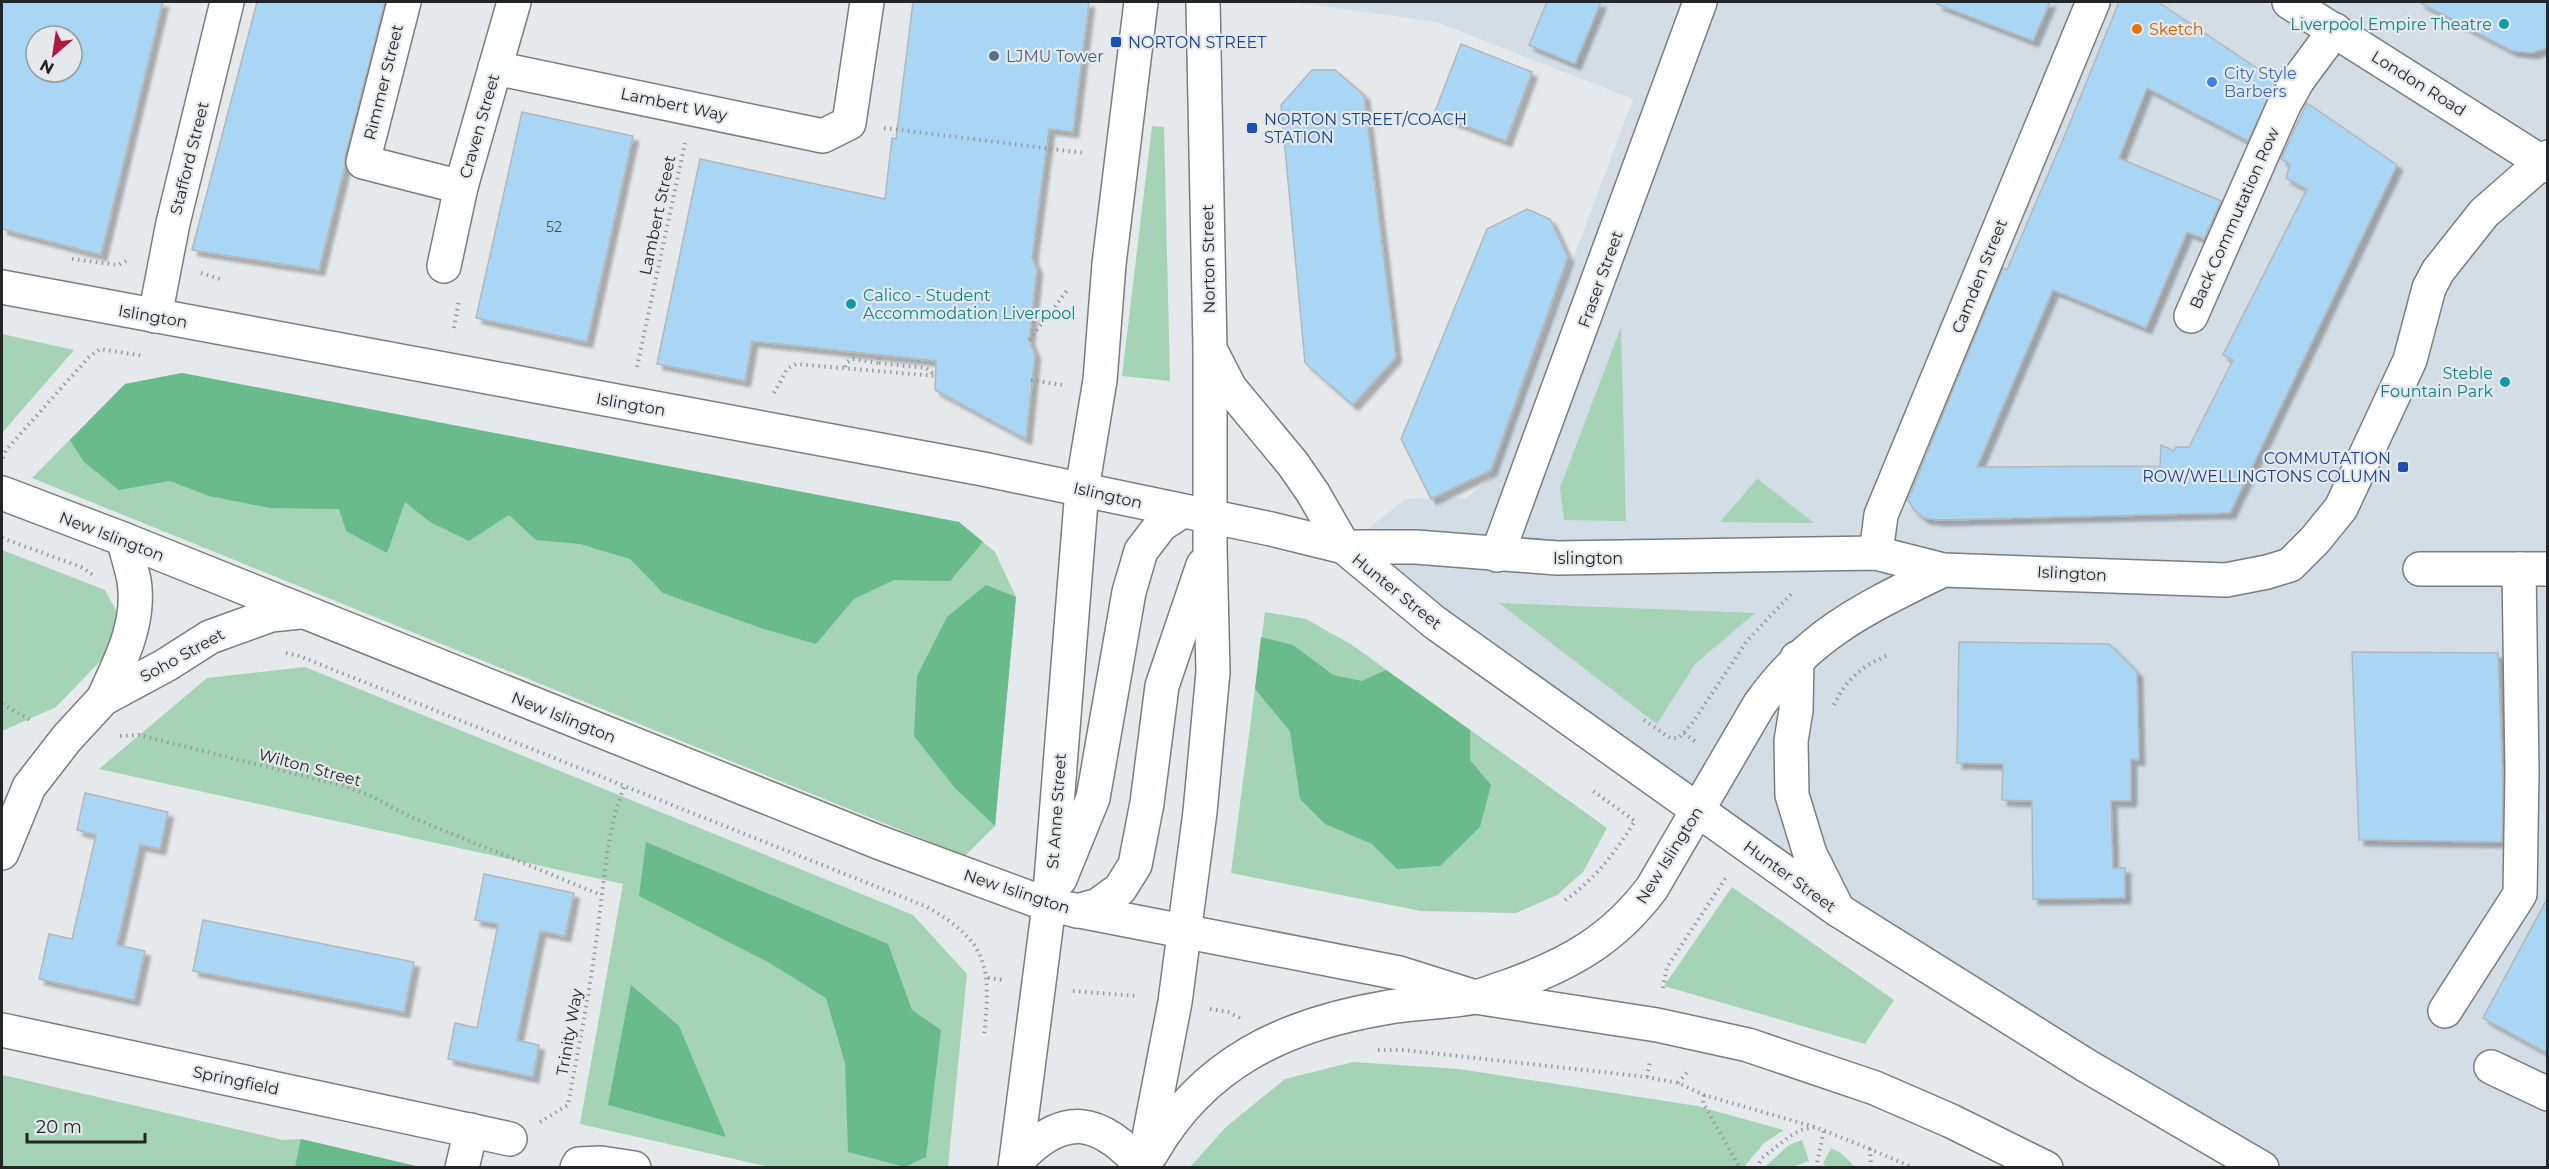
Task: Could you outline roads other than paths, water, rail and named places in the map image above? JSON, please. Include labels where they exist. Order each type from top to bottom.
[{"type":"main road","name":"Stafford Street","points":[[155,316],[173,223],[227,2]]},
{"type":"main road","name":"Rimmer Street","points":[[363,162],[404,2]]},
{"type":"main road","name":"Lambert Way","points":[[495,68],[692,107],[823,136],[849,123],[867,2]]},
{"type":"main road","points":[[1082,489],[1100,380],[1109,264],[1140,2]]},
{"type":"main road","name":"Norton Street","points":[[1200,525],[1210,349],[1203,2]]},
{"type":"main road","name":"Fraser Street","points":[[1497,555],[1700,2]]},
{"type":"main road","name":"Camden Street","points":[[1876,553],[1881,515],[2093,2]]},
{"type":"main road","name":"London Road","points":[[2289,2],[2546,162]]},
{"type":"main road","name":"Craven Street","points":[[363,162],[461,187],[495,68],[506,5]]},
{"type":"main road","name":"Back Commutation Row","points":[[2191,316],[2284,105],[2298,80],[2335,30]]},
{"type":"main road","name":"Islington","points":[[2,287],[1082,489],[1200,525],[1271,529],[1344,547],[1416,547],[1557,558],[1876,553],[1943,570],[2226,580],[2290,565],[2315,540],[2341,508],[2410,360],[2429,288],[2438,271],[2484,213],[2546,162]]},
{"type":"main road","points":[[444,266],[461,187]]},
{"type":"main road","points":[[1210,349],[1230,388],[1293,464],[1313,493],[1344,547]]},
{"type":"main road","name":"St Anne Street","points":[[1015,1165],[1063,908],[1082,489]]},
{"type":"main road","name":"New Islington","points":[[2,494],[123,539],[300,612],[897,849],[1063,908],[1399,973],[1475,997],[1530,978],[1564,963],[1616,928],[1652,888],[1759,705],[1778,678],[1820,638],[1891,595],[1943,570]]},
{"type":"main road","points":[[1161,525],[1200,525],[1162,686],[1147,803],[1135,864],[1120,889],[1098,905],[1063,908],[1093,798],[1129,592],[1141,551],[1161,525]]},
{"type":"main road","points":[[1143,1167],[1175,1002],[1182,931],[1200,812],[1213,672],[1200,525]]},
{"type":"main road","name":"Soho Street","points":[[103,699],[126,645],[134,610],[134,581],[123,539]]},
{"type":"main road","name":"Hunter Street","points":[[1344,547],[1434,622],[1838,910],[2087,1066],[2262,1167]]},
{"type":"main road","points":[[2420,569],[2533,569],[2522,771],[2520,894],[2445,1011]]},
{"type":"main road","name":"Soho Street","points":[[2,853],[29,787],[67,738],[103,699],[166,665],[210,637],[271,615],[300,612]]},
{"type":"main road","points":[[1797,658],[1796,710],[1791,741],[1792,795],[1810,854],[1838,910]]},
{"type":"main road","points":[[1143,1167],[1161,1136],[1183,1107],[1206,1083],[1232,1062],[1260,1046],[1331,1019],[1393,1006],[1475,997],[1657,1025],[1758,1048],[1875,1088],[1951,1121],[2046,1167]]},
{"type":"main road","name":"Springfield","points":[[2,1030],[510,1139]]},
{"type":"main road","points":[[2491,1068],[2547,1094]]},
{"type":"main road","points":[[1015,1165],[1036,1143],[1062,1129],[1077,1126],[1092,1128],[1110,1136],[1126,1148],[1143,1167]]},
{"type":"main road","points":[[462,1167],[471,1130]]},
{"type":"main road","points":[[578,1166],[600,1163],[634,1167]]},
{"type":"place","name":"Liverpool Empire Theatre","points":[[2504,24]]},
{"type":"place","name":"Sketch","points":[[2137,29]]},
{"type":"place","name":"NORTON STREET","points":[[1116,42]]},
{"type":"place","name":"LJMU Tower","points":[[994,56]]},
{"type":"place","name":"City Style Barbers","points":[[2212,82]]},
{"type":"place","name":"NORTON STREET/COACH STATION","points":[[1252,128]]},
{"type":"place","name":"Calico - Student Accommodation Liverpool","points":[[851,304]]},
{"type":"place","name":"Steble Fountain Park","points":[[2505,382]]},
{"type":"place","name":"COMMUTATION ROW/WELLINGTONS COLUMN","points":[[2403,467]]}]
